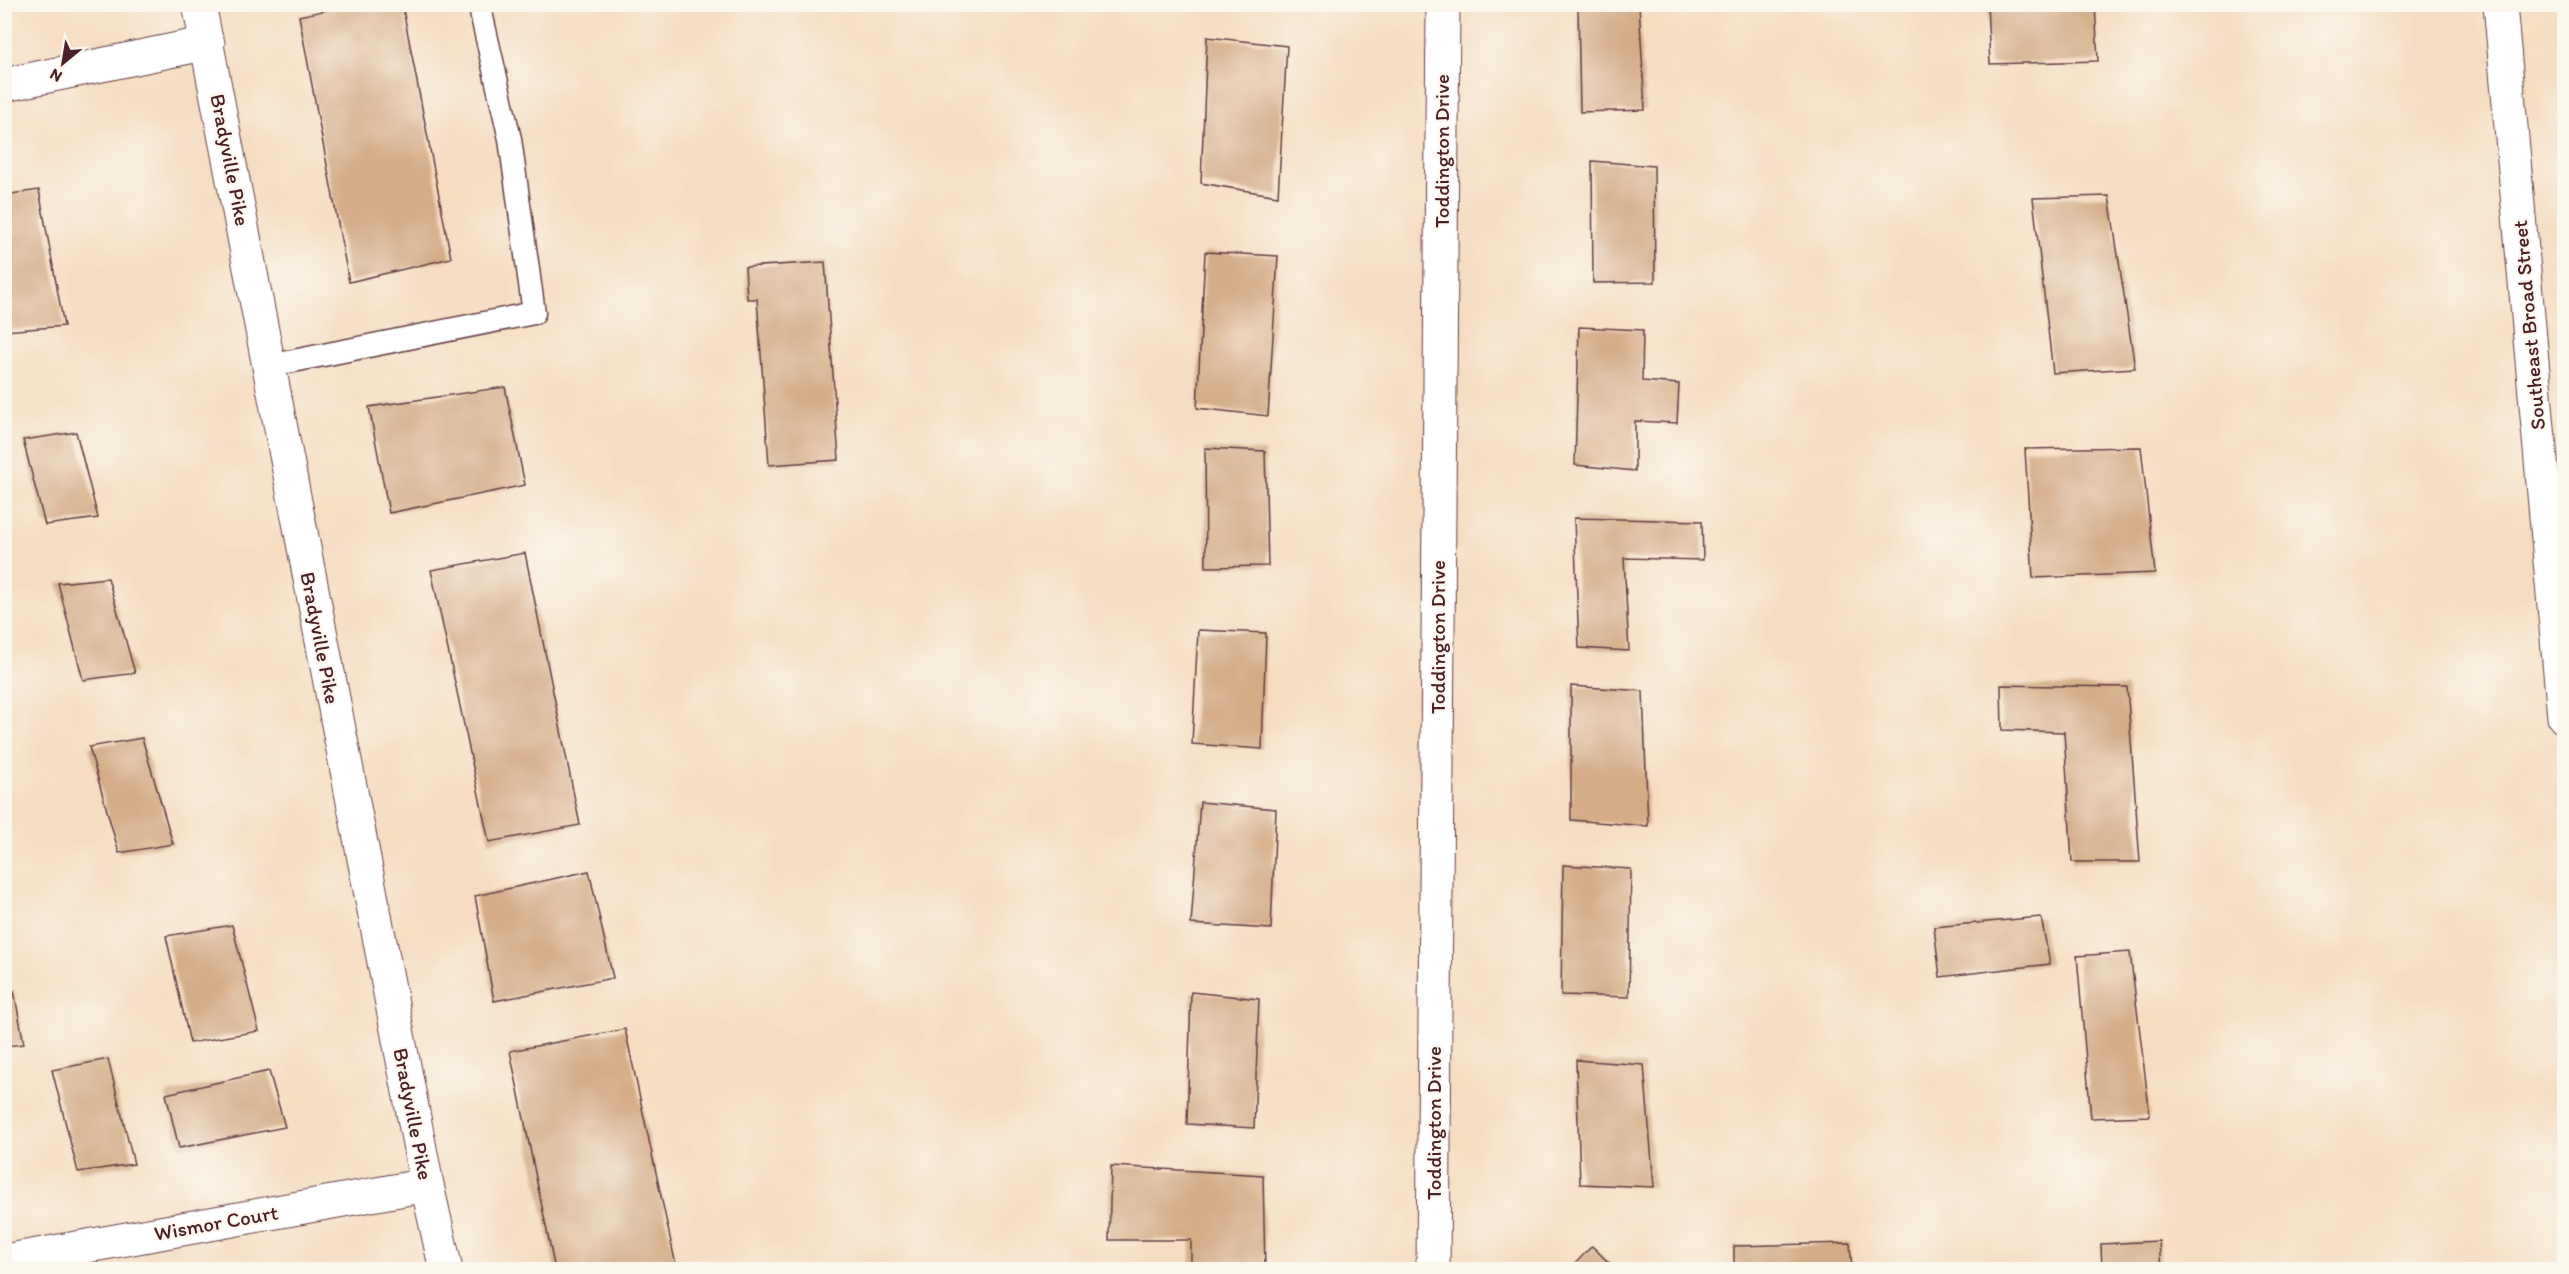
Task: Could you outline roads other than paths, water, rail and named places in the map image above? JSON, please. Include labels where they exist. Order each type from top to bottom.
[{"type":"main road","name":"Bradyville Pike","points":[[200,4],[427,1185],[446,1269]]},
{"type":"main road","name":"Toddington Drive","points":[[1433,1269],[1443,4]]},
{"type":"main road","name":"Southeast Broad Street","points":[[2500,4],[2565,717]]},
{"type":"main road","points":[[4,85],[208,43]]},
{"type":"main road","name":"Wismor Court","points":[[4,1261],[427,1185]]},
{"type":"lane","points":[[268,366],[534,314],[510,139],[479,4]]}]
